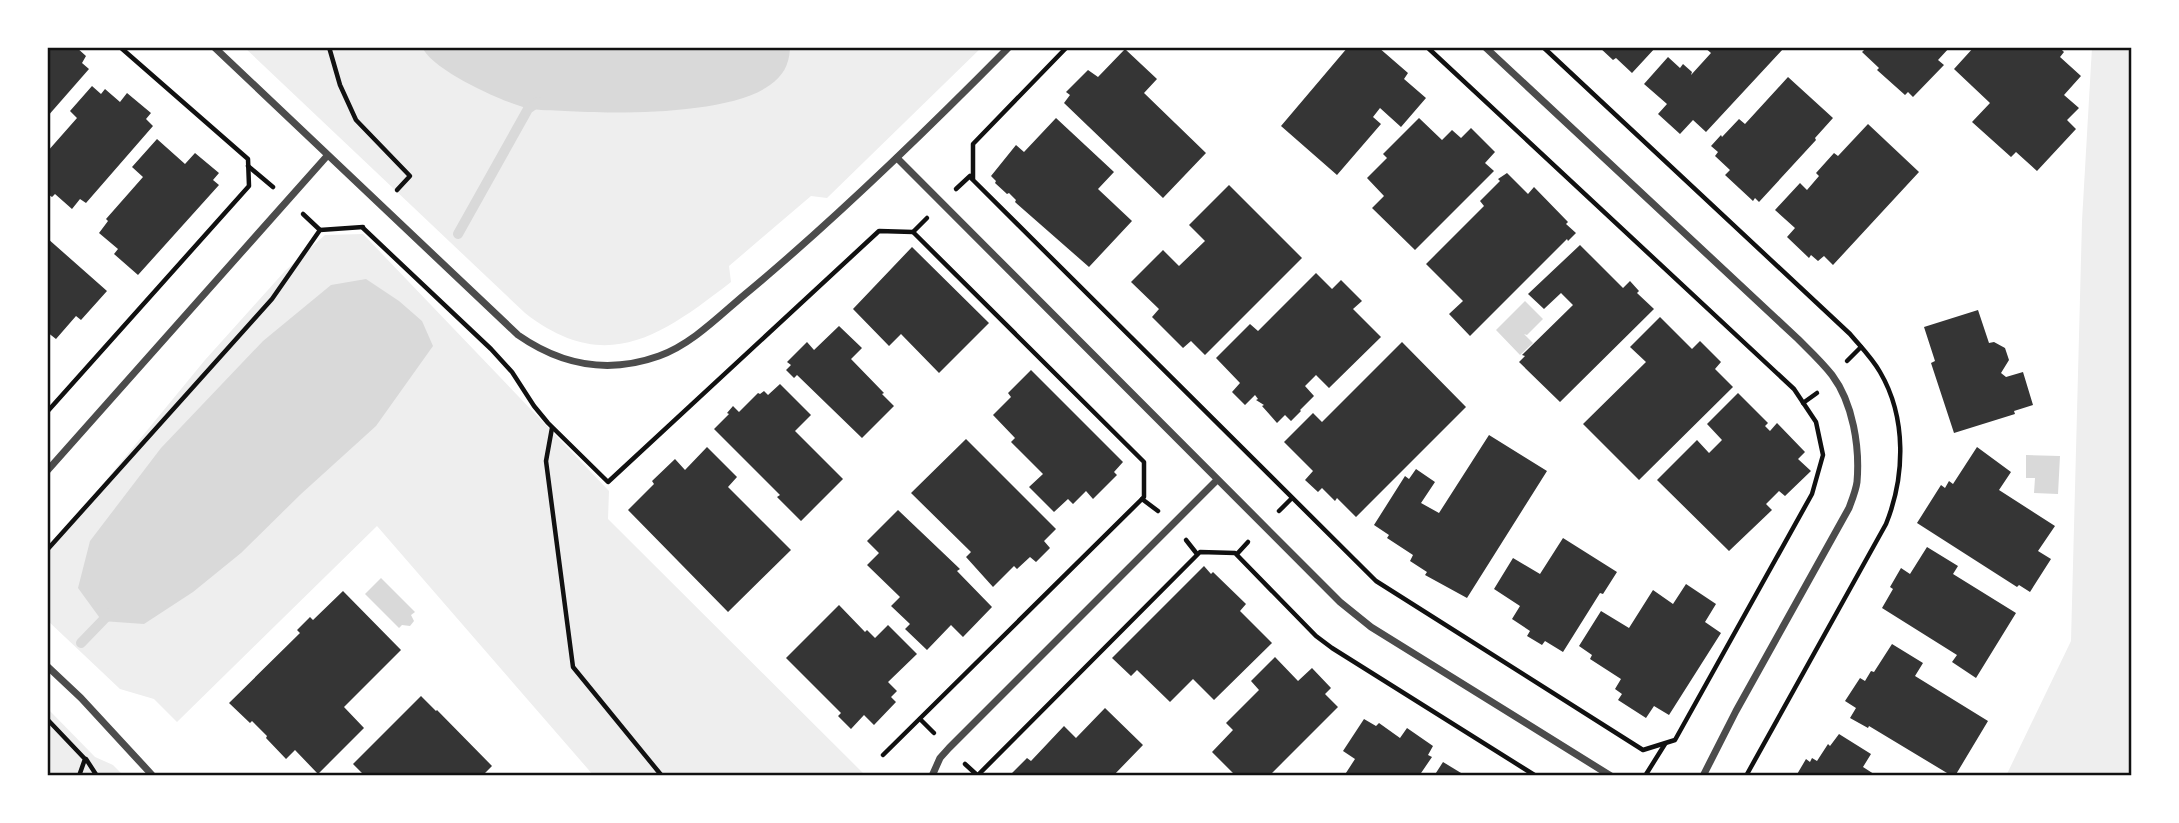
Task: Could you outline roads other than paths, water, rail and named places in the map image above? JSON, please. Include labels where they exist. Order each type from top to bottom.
[{"type":"street","points":[[214,47],[518,335],[534,346],[563,359],[612,366],[663,355],[691,338],[737,301],[897,158],[1009,47]]},
{"type":"street","points":[[1485,47],[1798,339],[1833,376],[1842,391],[1850,416],[1857,455],[1857,483],[1849,508],[1736,711],[1703,776]]},
{"type":"street","points":[[47,471],[327,156]]},
{"type":"street","points":[[897,158],[1340,602],[1371,627],[1611,776]]},
{"type":"street","points":[[932,776],[940,758],[949,748],[1217,480]]},
{"type":"street","points":[[47,666],[81,698],[153,776]]},
{"type":"waterway","points":[[458,234],[528,109],[538,102]]},
{"type":"waterway","points":[[81,643],[110,613]]}]
